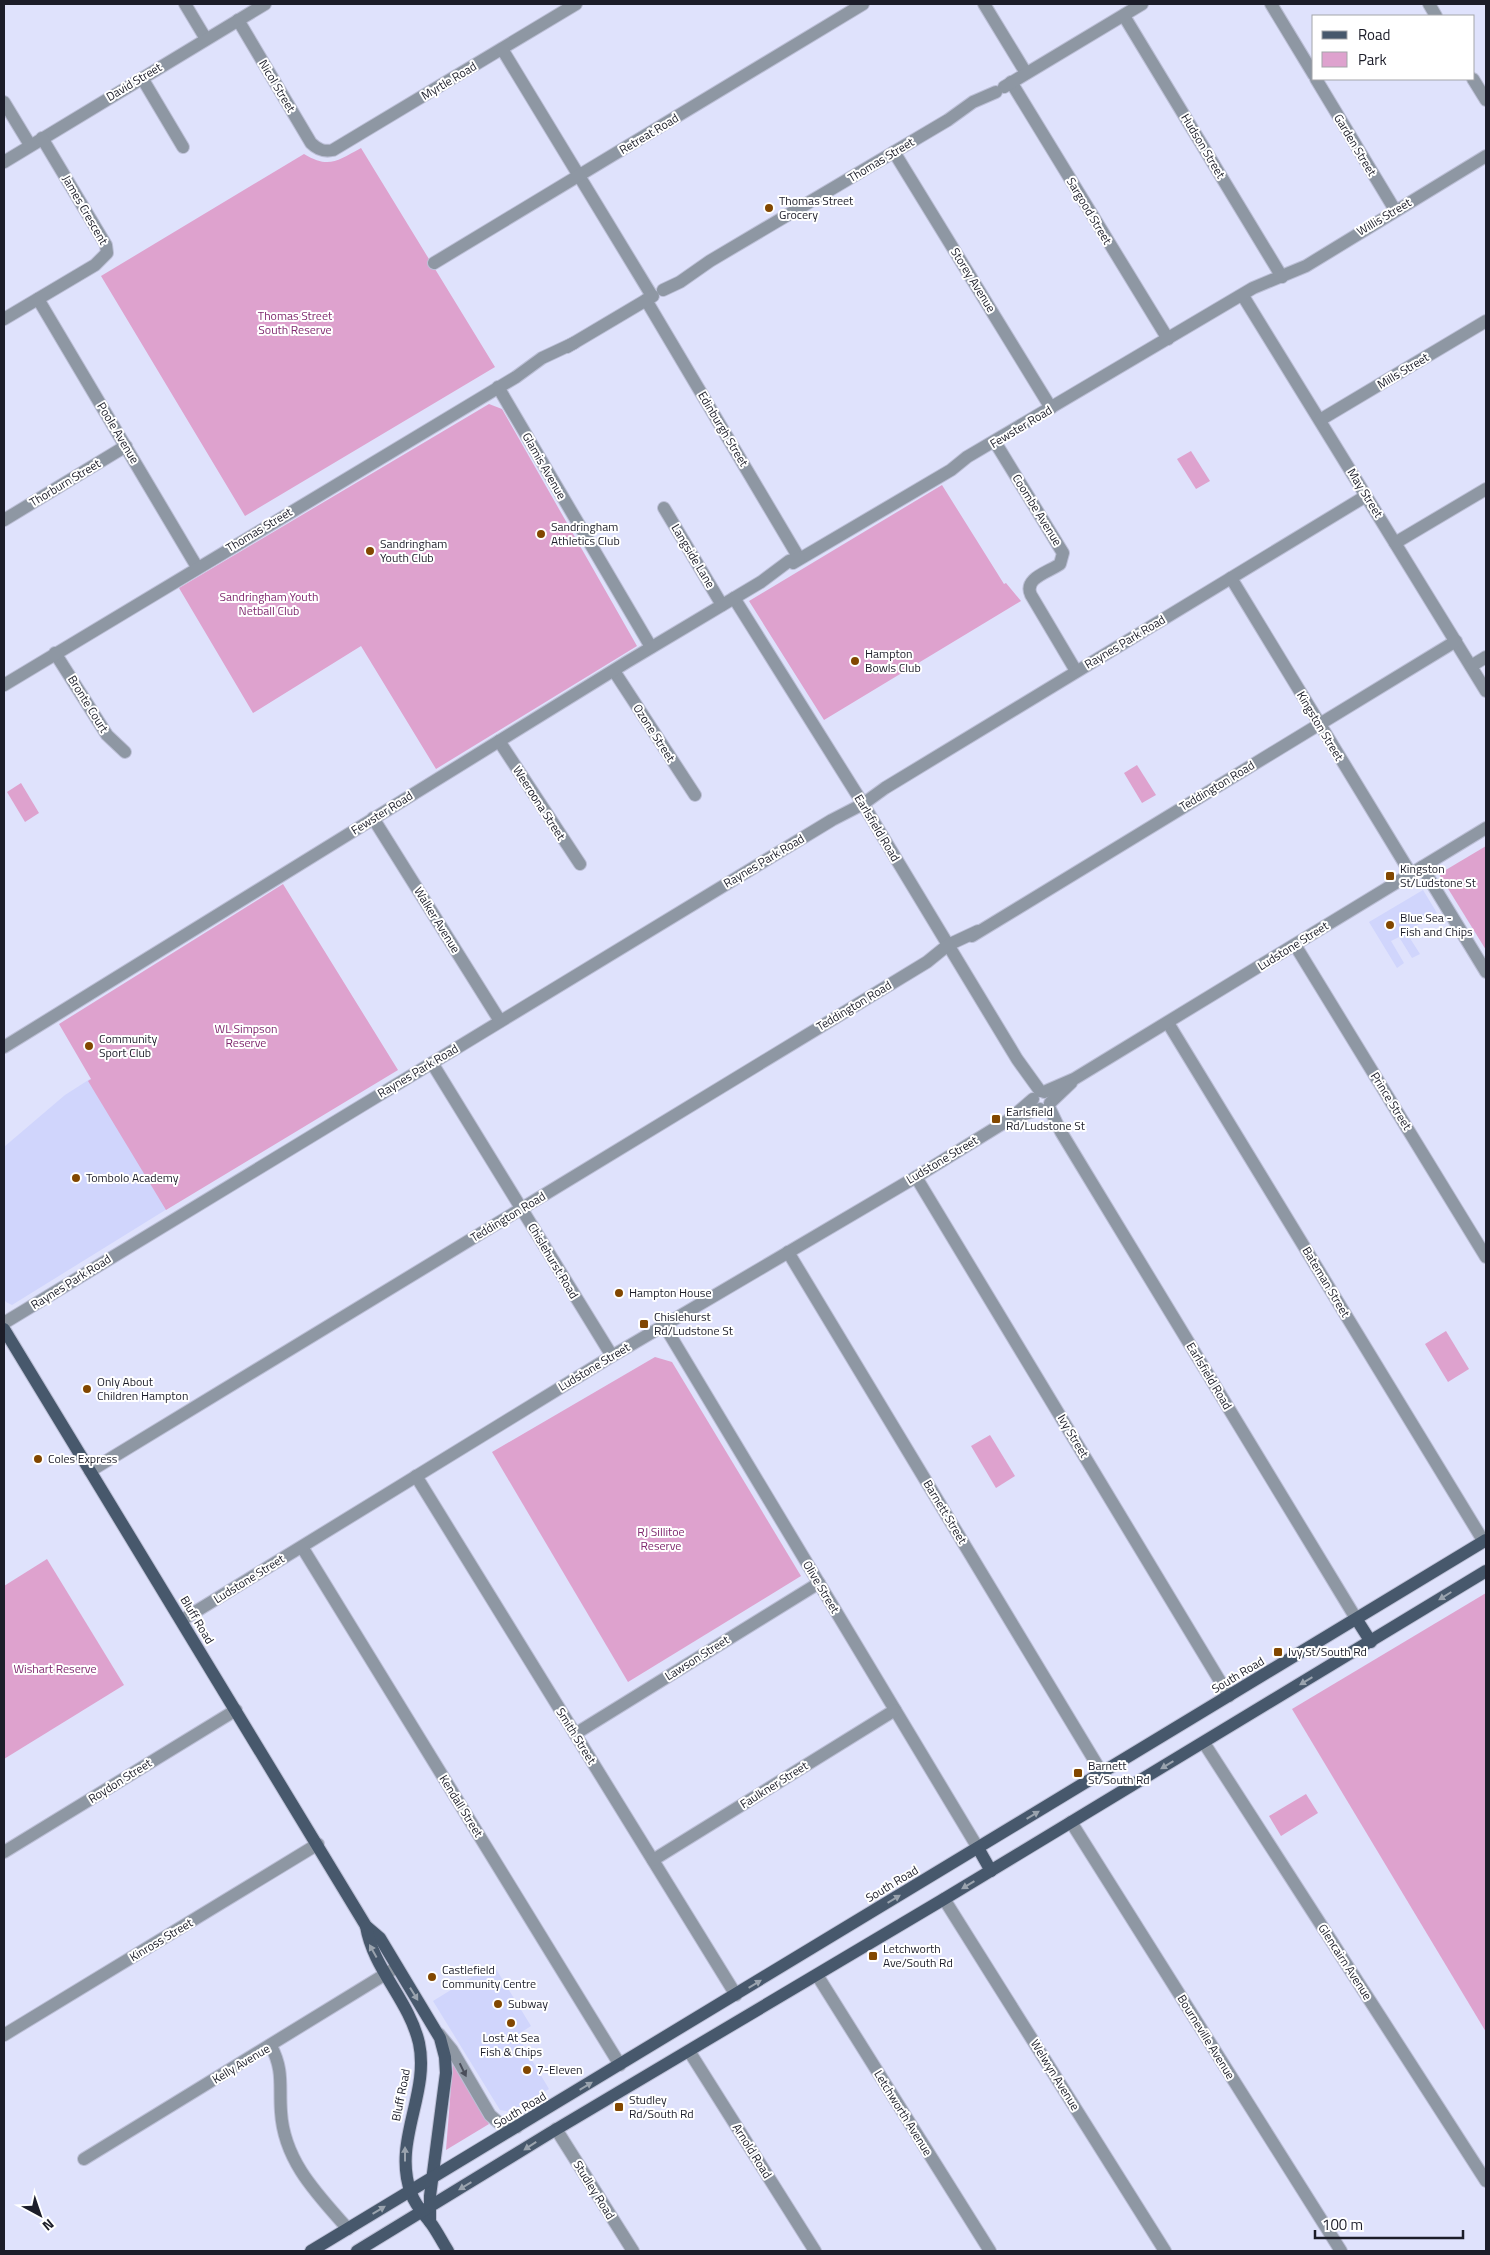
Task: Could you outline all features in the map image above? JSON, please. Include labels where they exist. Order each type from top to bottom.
[{"type":"main road","name":"Bluff Road","points":[[4,1329],[366,1926],[380,1938],[436,2030],[443,2045],[446,2067],[427,2214]]},
{"type":"main road","name":"South Road","points":[[311,2251],[1485,1541]]},
{"type":"main road","points":[[357,2251],[427,2214],[556,2129],[817,1976],[1486,1571]]},
{"type":"main road","points":[[1357,1620],[1371,1642]]},
{"type":"main road","points":[[978,1848],[991,1871]]},
{"type":"main road","name":"Bluff Road","points":[[366,1926],[369,1943],[413,2021],[420,2050],[419,2085],[405,2153],[410,2192]]},
{"type":"main road","points":[[620,2065],[632,2085]]},
{"type":"main road","points":[[492,2142],[504,2162]]},
{"type":"main road","points":[[410,2192],[427,2214],[448,2251]]},
{"type":"street","points":[[185,4],[206,39]]},
{"type":"street","name":"David Street","points":[[4,162],[265,4]]},
{"type":"street","name":"Myrtle Road","points":[[320,150],[334,150],[576,4]]},
{"type":"street","name":"Retreat Road","points":[[434,263],[863,4]]},
{"type":"street","points":[[984,4],[1026,73]]},
{"type":"street","name":"Thomas Street","points":[[4,684],[498,387],[539,367],[574,342],[654,295],[681,275],[710,262],[948,120],[968,112],[1011,82],[1133,10],[1149,4]]},
{"type":"street","points":[[1271,4],[1312,72]]},
{"type":"street","points":[[1429,4],[1435,15]]},
{"type":"street","name":"Hudson Street","points":[[1133,10],[1282,277]]},
{"type":"street","name":"Nicol Street","points":[[238,20],[311,143],[320,150]]},
{"type":"street","name":"Edinburgh Street","points":[[502,49],[654,295],[799,558]]},
{"type":"street","points":[[142,78],[183,147]]},
{"type":"street","name":"Garden Street","points":[[1317,80],[1395,210]]},
{"type":"street","points":[[1475,80],[1486,100]]},
{"type":"street","name":"Sargood Street","points":[[1011,82],[1168,339]]},
{"type":"street","points":[[4,102],[30,145]]},
{"type":"street","name":"James Crescent","points":[[4,319],[98,263],[108,250],[42,138]]},
{"type":"street","name":"Storey Avenue","points":[[894,152],[1051,408]]},
{"type":"street","name":"Willis Street","points":[[1243,296],[1254,288],[1317,260],[1395,210],[1486,156]]},
{"type":"street","name":"Fewster Road","points":[[4,1047],[651,647],[761,582],[784,564],[799,558],[1243,296]]},
{"type":"street","name":"May Street","points":[[1243,296],[1486,691]]},
{"type":"street","name":"Poole Avenue","points":[[38,299],[198,567]]},
{"type":"street","name":"Mills Street","points":[[1320,420],[1486,321]]},
{"type":"street","name":"Glamis Avenue","points":[[498,387],[651,647]]},
{"type":"street","name":"Coombe Avenue","points":[[994,442],[1063,553],[1060,564],[1031,582],[1029,588],[1031,596],[1076,671]]},
{"type":"street","name":"Thorburn Street","points":[[4,520],[126,446]]},
{"type":"street","points":[[1396,543],[1486,489]]},
{"type":"street","name":"Raynes Park Road","points":[[4,1323],[1366,496]]},
{"type":"street","name":"Langside Lane","points":[[664,508],[722,605]]},
{"type":"street","name":"Kingston Street","points":[[1231,578],[1319,724],[1486,972]]},
{"type":"street","name":"Earlsfield Road","points":[[734,598],[861,802],[1357,1620]]},
{"type":"street","name":"Teddington Road","points":[[90,1471],[1456,641]]},
{"type":"street","name":"Bronte Court","points":[[55,653],[107,735],[125,752]]},
{"type":"street","points":[[1471,666],[1486,657]]},
{"type":"street","name":"Ozone Street","points":[[614,671],[695,795]]},
{"type":"street","name":"Weeroona Street","points":[[499,741],[580,864]]},
{"type":"street","name":"Walker Avenue","points":[[373,818],[500,1021]]},
{"type":"street","name":"Ludstone Street","points":[[182,1620],[612,1356],[1042,1101],[1074,1079],[1486,828]]},
{"type":"street","name":"Prince Street","points":[[1295,945],[1486,1257]]},
{"type":"street","name":"Bateman Street","points":[[1168,1023],[1485,1541]]},
{"type":"street","name":"Chislehurst Road","points":[[432,1063],[612,1356]]},
{"type":"street","name":"Ivy Street","points":[[916,1176],[1229,1696]]},
{"type":"street","name":"Barnett Street","points":[[788,1252],[1102,1773]]},
{"type":"street","name":"Olive Street","points":[[664,1325],[978,1848]]},
{"type":"street","name":"Smith Street","points":[[416,1476],[736,1995]]},
{"type":"street","name":"Kendall Street","points":[[302,1547],[620,2065]]},
{"type":"street","name":"Lawson Street","points":[[575,1734],[819,1583]]},
{"type":"street","name":"Roydon Street","points":[[4,1852],[236,1710]]},
{"type":"street","name":"Faulkner Street","points":[[653,1860],[895,1710]]},
{"type":"street","name":"Glencairn Avenue","points":[[1204,1743],[1486,2182]]},
{"type":"street","name":"Bourneville Avenue","points":[[1071,1822],[1341,2251]]},
{"type":"street","name":"Kinross Street","points":[[4,2036],[318,1844]]},
{"type":"street","name":"Welwyn Avenue","points":[[944,1899],[1166,2251]]},
{"type":"street","name":"Kelly Avenue","points":[[84,2159],[397,1967]]},
{"type":"street","name":"Letchworth Avenue","points":[[817,1976],[990,2251]]},
{"type":"street","name":"Bluff Road","points":[[436,2030],[452,2050],[492,2117],[501,2124],[517,2127]]},
{"type":"street","points":[[271,2046],[280,2070],[281,2113],[285,2140],[296,2164],[311,2188],[348,2228]]},
{"type":"street","name":"Arnold Road","points":[[689,2051],[815,2251]]},
{"type":"street","name":"Studley Road","points":[[556,2129],[633,2251]]},
{"type":"shaded area","points":[[1423,890],[1437,913],[1406,932],[1420,954],[1412,958],[1399,937],[1391,941],[1404,963],[1397,968],[1369,922]]},
{"type":"shaded area","name":"Tombolo Academy","points":[[90,1079],[167,1209],[12,1305],[4,1299],[4,1147],[65,1095]]},
{"type":"shaded area","points":[[493,1964],[531,2026],[517,2035],[549,2089],[511,2112],[500,2110],[433,2001]]},
{"type":"green space","name":"Thomas Street South Reserve","points":[[361,148],[495,367],[245,516],[101,276],[304,154],[320,161],[333,162]]},
{"type":"green space","name":"Sandringham Youth Netball Club","points":[[489,404],[502,409],[637,646],[436,769],[361,646],[253,713],[179,588]]},
{"type":"green space","points":[[1191,451],[1210,481],[1196,489],[1177,459]]},
{"type":"green space","name":"Hampton Bowls Club","points":[[942,485],[1004,584],[1006,583],[1021,601],[824,720],[749,601]]},
{"type":"green space","points":[[1137,765],[1156,795],[1142,803],[1124,773]]},
{"type":"green space","points":[[21,783],[39,813],[25,822],[7,792]]},
{"type":"green space","points":[[1486,846],[1486,950],[1439,874]]},
{"type":"green space","name":"WL Simpson Reserve","points":[[283,884],[398,1070],[166,1210],[88,1081],[91,1079],[59,1024]]},
{"type":"green space","points":[[1446,1331],[1469,1369],[1448,1382],[1425,1344]]},
{"type":"green space","name":"RJ Sillitoe Reserve","points":[[655,1357],[672,1362],[801,1576],[628,1682],[492,1452]]},
{"type":"green space","points":[[990,1435],[1015,1476],[996,1488],[971,1446]]},
{"type":"green space","name":"Wishart Reserve","points":[[47,1559],[124,1685],[4,1759],[4,1586]]},
{"type":"green space","points":[[1486,1593],[1486,2032],[1292,1709]]},
{"type":"green space","points":[[1306,1794],[1318,1813],[1281,1836],[1269,1816]]},
{"type":"green space","points":[[453,2061],[459,2069],[462,2080],[489,2124],[446,2150]]},
{"type":"place","name":"Thomas Street Grocery","points":[[769,208]]},
{"type":"place","name":"Sandringham Athletics Club","points":[[541,534]]},
{"type":"place","name":"Sandringham Youth Club","points":[[370,551]]},
{"type":"place","name":"Hampton Bowls Club","points":[[855,661]]},
{"type":"place","name":"Kingston St/Ludstone St","points":[[1390,876]]},
{"type":"place","name":"Blue Sea - Fish and Chips","points":[[1390,925]]},
{"type":"place","name":"Community Sport Club","points":[[89,1046]]},
{"type":"place","name":"Earlsfield Rd/Ludstone St","points":[[996,1119]]},
{"type":"place","name":"Tombolo Academy","points":[[76,1178]]},
{"type":"place","name":"Hampton House","points":[[619,1293]]},
{"type":"place","name":"Chislehurst Rd/Ludstone St","points":[[644,1324]]},
{"type":"place","name":"Only About Children Hampton","points":[[87,1389]]},
{"type":"place","name":"Coles Express","points":[[38,1459]]},
{"type":"place","name":"Ivy St/South Rd","points":[[1278,1652]]},
{"type":"place","name":"Barnett St/South Rd","points":[[1078,1773]]},
{"type":"place","name":"Letchworth Ave/South Rd","points":[[873,1956]]},
{"type":"place","name":"Castlefield Community Centre","points":[[432,1977]]},
{"type":"place","name":"Subway","points":[[498,2004]]},
{"type":"place","name":"Lost At Sea Fish & Chips","points":[[511,2023]]},
{"type":"place","name":"7-Eleven","points":[[527,2070]]},
{"type":"place","name":"Studley Rd/South Rd","points":[[619,2107]]}]
